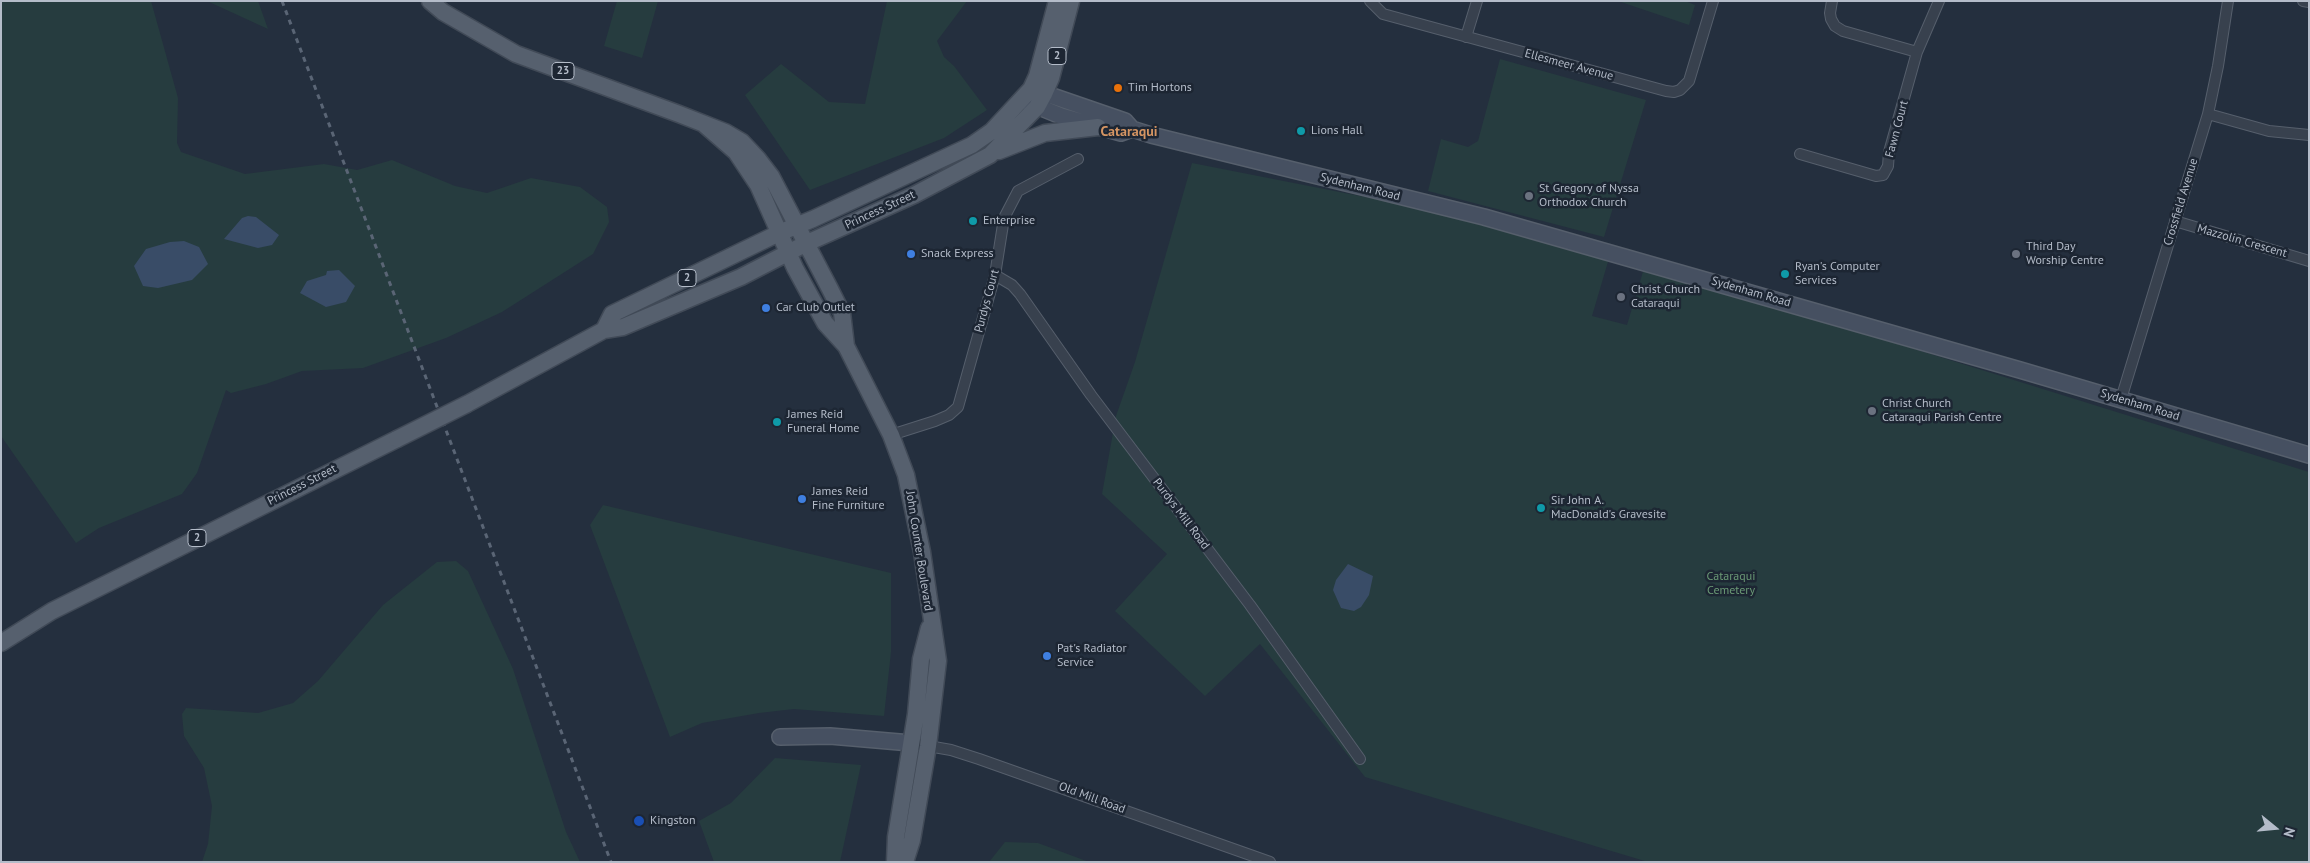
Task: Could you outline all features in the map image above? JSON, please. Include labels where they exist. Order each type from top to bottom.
[{"type":"main road","name":"23","points":[[430,1],[443,12],[516,54],[735,137],[751,151],[771,176],[806,244]]},
{"type":"main road","name":"Princess Street","points":[[604,330],[612,314],[778,233],[813,220],[972,145],[992,131],[1034,97],[1037,76],[1057,1]]},
{"type":"main road","name":"Princess Street","points":[[1,643],[52,611],[467,404],[604,330],[623,327],[742,277],[806,244],[914,195],[990,155],[1034,97],[1051,78],[1071,1]]},
{"type":"main road","name":"Sydenham Road","points":[[1034,97],[1098,127],[1121,133],[1132,129],[1484,217],[2121,399],[2309,456]]},
{"type":"main road","name":"Sydenham Road","points":[[1034,97],[1125,121],[1132,129]]},
{"type":"main road","name":"23","points":[[705,125],[736,152],[748,169],[769,208],[778,233]]},
{"type":"main road","points":[[990,155],[1044,133],[1098,127]]},
{"type":"main road","name":"John Counter Boulevard","points":[[778,233],[825,323],[846,346],[891,435],[906,475],[915,509],[927,580],[930,620],[938,661],[928,746],[912,840],[905,862]]},
{"type":"main road","name":"John Counter Boulevard","points":[[806,244],[842,313],[846,346]]},
{"type":"main road","name":"John Counter Boulevard","points":[[896,862],[896,837],[911,743],[921,659],[930,620]]},
{"type":"main road","points":[[780,737],[830,736],[911,743]]},
{"type":"street","name":"Ellesmeer Avenue","points":[[1370,1],[1383,14],[1674,92],[1680,90],[1689,81],[1712,1]]},
{"type":"street","points":[[1466,36],[1477,1]]},
{"type":"street","points":[[1832,1],[1831,20],[1835,26],[1843,31],[1917,52]]},
{"type":"street","name":"Fawn Court","points":[[1800,154],[1876,176],[1883,174],[1888,166],[1888,152],[1917,52],[1939,1]]},
{"type":"street","name":"Crossfield Avenue","points":[[2121,399],[2208,114],[2228,1]]},
{"type":"street","points":[[2304,1],[2309,2]]},
{"type":"street","points":[[2208,114],[2269,131],[2309,135]]},
{"type":"street","name":"Purdys Court","points":[[891,435],[949,416],[958,407],[995,275],[1004,218],[1018,191],[1078,159]]},
{"type":"street","name":"Mazzolin Crescent","points":[[2175,221],[2309,261]]},
{"type":"street","name":"Purdys Mill Road","points":[[995,275],[1012,285],[1020,294],[1096,402],[1250,605],[1360,759]]},
{"type":"street","name":"Old Mill Road","points":[[911,743],[979,759],[1270,862]]},
{"type":"green space","points":[[1,1],[151,1],[178,98],[177,143],[181,152],[245,174],[324,164],[357,170],[392,160],[455,186],[487,193],[531,178],[580,187],[607,207],[609,222],[593,254],[502,312],[446,338],[363,368],[302,371],[266,384],[231,393],[226,390],[197,473],[182,494],[99,528],[76,543],[1,436]]},
{"type":"green space","points":[[207,1],[258,1],[268,29]]},
{"type":"green space","points":[[617,1],[658,1],[642,58],[604,46]]},
{"type":"green space","points":[[887,1],[967,1],[937,41],[944,57],[954,66],[987,110],[944,138],[810,190],[745,95],[781,64],[829,102],[865,104]]},
{"type":"green space","points":[[1618,1],[1685,1],[1695,5],[1689,25]]},
{"type":"green space","points":[[1500,59],[1646,100],[1604,237],[1428,191],[1441,139],[1468,147],[1478,141]]},
{"type":"green space","name":"Cataraqui Cemetery","points":[[1192,163],[1477,219],[1610,255],[1592,316],[1627,325],[1645,265],[2309,472],[2309,862],[1648,862],[1365,777],[1260,644],[1205,696],[1115,611],[1167,554],[1102,494],[1116,416],[1135,362]]},
{"type":"green space","points":[[603,505],[891,573],[891,652],[884,716],[794,709],[702,723],[670,737],[590,525]]},
{"type":"green space","points":[[456,561],[468,571],[513,669],[566,832],[580,862],[202,862],[208,844],[212,806],[204,768],[184,736],[182,714],[186,708],[258,713],[293,703],[318,681],[383,605],[437,562]]},
{"type":"green space","points":[[775,758],[861,765],[840,862],[714,862],[699,821],[731,803]]},
{"type":"green space","points":[[1005,842],[1038,843],[1089,862],[989,862]]},
{"type":"water","points":[[248,216],[256,217],[279,235],[272,245],[258,248],[224,239],[242,218]]},
{"type":"water","points":[[184,241],[199,247],[208,264],[192,280],[158,288],[143,286],[134,266],[146,249],[170,242]]},
{"type":"water","points":[[339,270],[355,286],[346,302],[326,307],[300,293],[307,281],[326,275],[327,271]]},
{"type":"water","points":[[1348,564],[1373,576],[1369,595],[1361,607],[1354,611],[1341,608],[1333,590],[1336,580]]},
{"type":"railway","points":[[282,1],[611,862]]},
{"type":"place","name":"Tim Hortons","points":[[1118,88]]},
{"type":"place","name":"Lions Hall","points":[[1301,131]]},
{"type":"place","name":"St Gregory of Nyssa Orthodox Church","points":[[1529,196]]},
{"type":"place","name":"Enterprise","points":[[973,221]]},
{"type":"place","name":"Snack Express","points":[[911,254]]},
{"type":"place","name":"Third Day Worship Centre","points":[[2016,254]]},
{"type":"place","name":"Ryan's Computer Services","points":[[1785,274]]},
{"type":"place","name":"Christ Church Cataraqui","points":[[1621,297]]},
{"type":"place","name":"Car Club Outlet","points":[[766,308]]},
{"type":"place","name":"Christ Church Cataraqui Parish Centre","points":[[1872,411]]},
{"type":"place","name":"James Reid Funeral Home","points":[[777,422]]},
{"type":"place","name":"James Reid Fine Furniture","points":[[802,499]]},
{"type":"place","name":"Sir John A. MacDonald's Gravesite","points":[[1541,508]]},
{"type":"place","name":"Pat's Radiator Service","points":[[1047,656]]},
{"type":"place","name":"Kingston","points":[[639,821]]},
{"type":"district","name":"Cataraqui","points":[[1129,132]]}]
